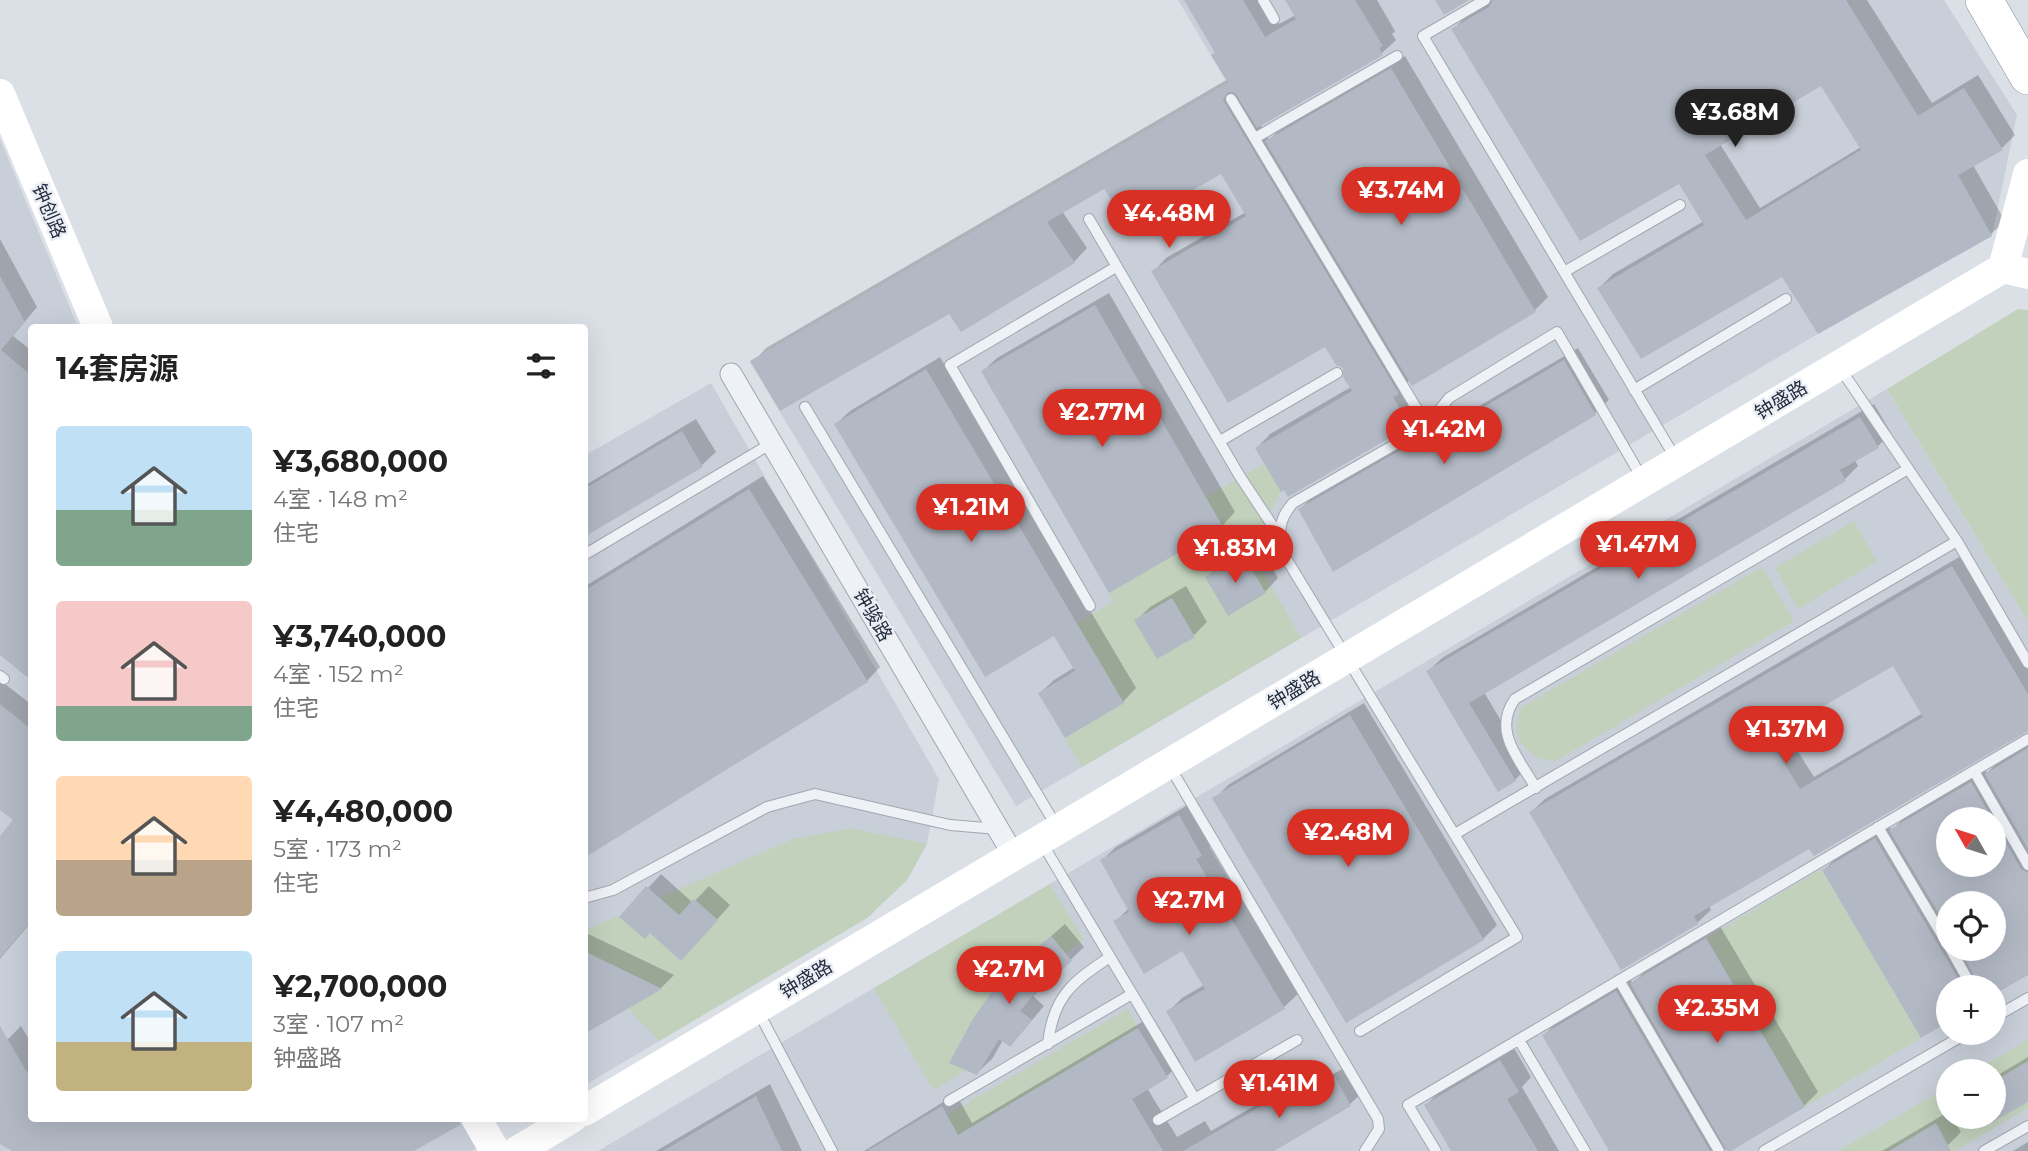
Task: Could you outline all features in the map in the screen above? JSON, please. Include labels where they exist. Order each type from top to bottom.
[{"type":"highway","points":[[1984,0],[2028,76]]},
{"type":"street","name":"钟创路","points":[[0,94],[98,324]]},
{"type":"street","points":[[2016,271],[2028,174]]},
{"type":"street","name":"钟盛路","points":[[588,1109],[1839,366],[2016,271]]},
{"type":"street","name":"钟骏路","points":[[731,374],[1014,856]]},
{"type":"street","points":[[478,1122],[495,1151]]},
{"type":"street","points":[[535,1146],[567,1122]]},
{"type":"lane","points":[[1262,0],[1274,19]]},
{"type":"lane","points":[[1485,0],[1423,36],[1678,462]]},
{"type":"lane","points":[[1255,138],[1397,56]]},
{"type":"lane","points":[[1231,99],[1427,426]]},
{"type":"lane","points":[[1564,272],[1680,205]]},
{"type":"lane","points":[[1089,219],[1278,534],[1284,555],[1517,937],[1360,1031]]},
{"type":"lane","points":[[1090,606],[950,365],[1116,267]]},
{"type":"lane","points":[[1634,390],[1786,299]]},
{"type":"lane","points":[[1278,534],[1282,516],[1293,503],[1427,426],[1449,398],[1557,332],[1644,481]]},
{"type":"lane","points":[[1839,366],[1957,541],[2028,663]]},
{"type":"lane","points":[[1220,441],[1337,373]]},
{"type":"lane","points":[[805,407],[1049,835],[1110,957],[1195,1099]]},
{"type":"lane","points":[[588,553],[772,443]]},
{"type":"lane","points":[[1536,788],[1508,740],[1504,727],[1506,712],[1515,699],[1908,469]]},
{"type":"lane","points":[[1455,834],[1957,541]]},
{"type":"lane","points":[[1436,1151],[1408,1105],[2028,739]]},
{"type":"lane","points":[[1168,764],[1378,1119],[1379,1129],[1365,1151]]},
{"type":"lane","points":[[1974,771],[2028,864]]},
{"type":"lane","points":[[588,897],[613,890],[767,807],[815,794],[950,824],[998,829]]},
{"type":"lane","points":[[1878,827],[1936,925]]},
{"type":"lane","points":[[1048,1044],[1051,1017],[1063,995],[1083,975],[1110,957]]},
{"type":"lane","points":[[1619,980],[1719,1151]]},
{"type":"lane","points":[[949,1101],[1132,994]]},
{"type":"lane","points":[[2006,1011],[2028,998]]},
{"type":"lane","points":[[757,1009],[832,1151]]},
{"type":"lane","points":[[1158,1120],[1297,1040]]},
{"type":"lane","points":[[1519,1040],[1585,1151]]},
{"type":"lane","points":[[1764,1151],[1947,1045]]},
{"type":"lane","points":[[1984,1151],[2028,1126]]},
{"type":"shaded area","points":[[1178,0],[1944,0],[2017,115],[1992,236],[1818,334],[1016,806],[750,362],[1228,84]]},
{"type":"shaded area","points":[[0,139],[77,324],[28,324],[28,1122],[465,1122],[480,1146],[472,1151],[0,1151]]},
{"type":"shaded area","points":[[711,383],[939,779],[927,844],[907,880],[867,918],[588,1083],[588,454]]},
{"type":"shaded area","points":[[1887,389],[2028,622],[2028,1151],[598,1151]]},
{"type":"green space","points":[[2018,309],[2028,310],[2028,622],[1887,389]]},
{"type":"green space","points":[[1264,464],[1281,492],[1251,550],[1301,638],[1082,767],[1038,693],[1075,671],[1054,636],[1113,602],[1109,593],[1222,526],[1206,497]]},
{"type":"green space","points":[[1854,521],[1877,561],[1798,609],[1775,568]]},
{"type":"green space","points":[[1762,567],[1794,621],[1554,762],[1527,750],[1518,735],[1517,727],[1522,707]]},
{"type":"green space","points":[[851,828],[927,844],[907,880],[867,918],[659,1041],[588,967],[588,929],[793,839]]},
{"type":"green space","points":[[1821,869],[1921,1038],[1805,1107],[1707,938]]},
{"type":"green space","points":[[1050,884],[1084,940],[1045,967],[971,1068],[933,1090],[874,988]]},
{"type":"green space","points":[[1128,1009],[1138,1028],[958,1135],[947,1115]]},
{"type":"green space","points":[[2028,1040],[2028,1108],[2006,1121],[2006,1059],[1996,1059]]},
{"type":"green space","points":[[1936,1094],[1936,1129],[1992,1129],[1955,1151],[1838,1151]]},
{"type":"building","points":[[1184,0],[1243,0],[1265,37],[1296,19],[1285,0],[1355,0],[1383,46],[1379,48],[1383,55],[1257,128],[1235,93],[1228,92],[1223,100],[1399,394],[1393,397],[1410,426],[1288,497],[1284,490],[1281,492],[1255,448],[1352,391],[1343,377],[1343,368],[1336,365],[1325,347],[1228,403],[1151,271],[1246,216],[1221,174],[1129,227],[1104,189],[1047,222],[1075,263],[961,332],[949,314],[780,411],[750,361],[1228,83],[1211,55],[1215,53]]},
{"type":"building","points":[[1435,0],[1469,0],[1444,15]]},
{"type":"building","points":[[1493,0],[1846,0],[1918,116],[1964,88],[2003,150],[1958,175],[1992,236],[1818,334],[1782,277],[1641,359],[1597,288],[1704,225],[1679,184],[1580,241],[1451,29],[1489,7]],"holes":[[[1821,86],[1861,150],[1746,220],[1705,155]]]},
{"type":"building","points":[[1391,68],[1536,312],[1412,386],[1265,141]]},
{"type":"building","points":[[0,276],[25,322],[1,350],[28,373],[28,678],[0,655]]},
{"type":"building","points":[[1095,305],[1223,527],[1109,593],[981,371]]},
{"type":"building","points":[[1564,360],[1596,415],[1333,572],[1298,509],[1418,440],[1421,444]]},
{"type":"building","points":[[926,369],[1124,703],[1065,738],[1038,693],[1075,671],[1054,636],[985,677],[834,424]]},
{"type":"building","points":[[1860,417],[1879,448],[1840,470],[1846,481],[1469,703],[1516,781],[1498,792],[1426,671]]},
{"type":"building","points":[[682,431],[703,467],[588,535],[588,487]]},
{"type":"building","points":[[749,489],[868,682],[588,856],[588,589]]},
{"type":"building","points":[[1243,555],[1266,593],[1228,616],[1205,577]]},
{"type":"building","points":[[1952,566],[2028,694],[2028,731],[1814,856],[1809,849],[1694,916],[1698,924],[1621,970],[1529,812]],"holes":[[[1893,666],[1923,717],[1800,789],[1768,738]]]},
{"type":"building","points":[[1172,598],[1195,637],[1157,659],[1134,620]]},
{"type":"building","points":[[0,704],[28,727],[28,925],[0,958],[0,836],[13,820],[0,810]]},
{"type":"building","points":[[1350,715],[1484,940],[1346,1023],[1212,798]]},
{"type":"building","points":[[2028,748],[2028,849],[2006,807],[1985,774]]},
{"type":"building","points":[[1971,782],[1985,807],[1936,807],[1936,877],[2006,877],[2006,843],[2021,869],[2028,873],[2028,975],[2006,988],[2006,975],[1974,975],[1966,961],[2006,961],[2006,891],[1936,891],[1936,909],[1889,830]]},
{"type":"building","points":[[1179,815],[1202,856],[1196,859],[1285,1009],[1195,1062],[1166,1011],[1205,989],[1182,951],[1144,974],[1113,921],[1129,912],[1100,860]]},
{"type":"building","points":[[1875,838],[1936,941],[1936,961],[1948,961],[1956,975],[1936,975],[1936,1029],[1921,1038],[1822,870]]},
{"type":"building","points":[[646,886],[679,915],[694,899],[718,920],[681,961],[650,933],[645,939],[619,917]]},
{"type":"building","points":[[1051,936],[1072,961],[1036,992],[1020,1011],[1032,1020],[1010,1047],[999,1039],[977,1075],[949,1063],[974,1017],[991,993],[1007,974]]},
{"type":"building","points":[[1706,938],[1805,1107],[1731,1151],[1727,1151],[1630,983]]},
{"type":"building","points":[[588,953],[662,989],[588,1032]]},
{"type":"building","points":[[1616,991],[1710,1151],[1609,1151],[1542,1035]]},
{"type":"building","points":[[0,1026],[28,1074],[28,1122],[460,1122],[460,1125],[414,1151],[12,1151],[0,1144]]},
{"type":"building","points":[[1138,1028],[1168,1078],[1132,1099],[1163,1151],[867,1151],[942,1106],[958,1135]]},
{"type":"building","points":[[1500,1060],[1519,1092],[1507,1099],[1538,1151],[1451,1151],[1424,1105]]},
{"type":"building","points":[[2028,1061],[2028,1102],[2006,1115],[2006,1074]]},
{"type":"building","points":[[1335,1077],[1351,1106],[1274,1151],[1183,1151],[1308,1079],[1314,1089]]},
{"type":"building","points":[[756,1096],[782,1151],[663,1151]]},
{"type":"building","points":[[1936,1123],[1936,1129],[1939,1129],[1951,1151],[1889,1151]]}]
